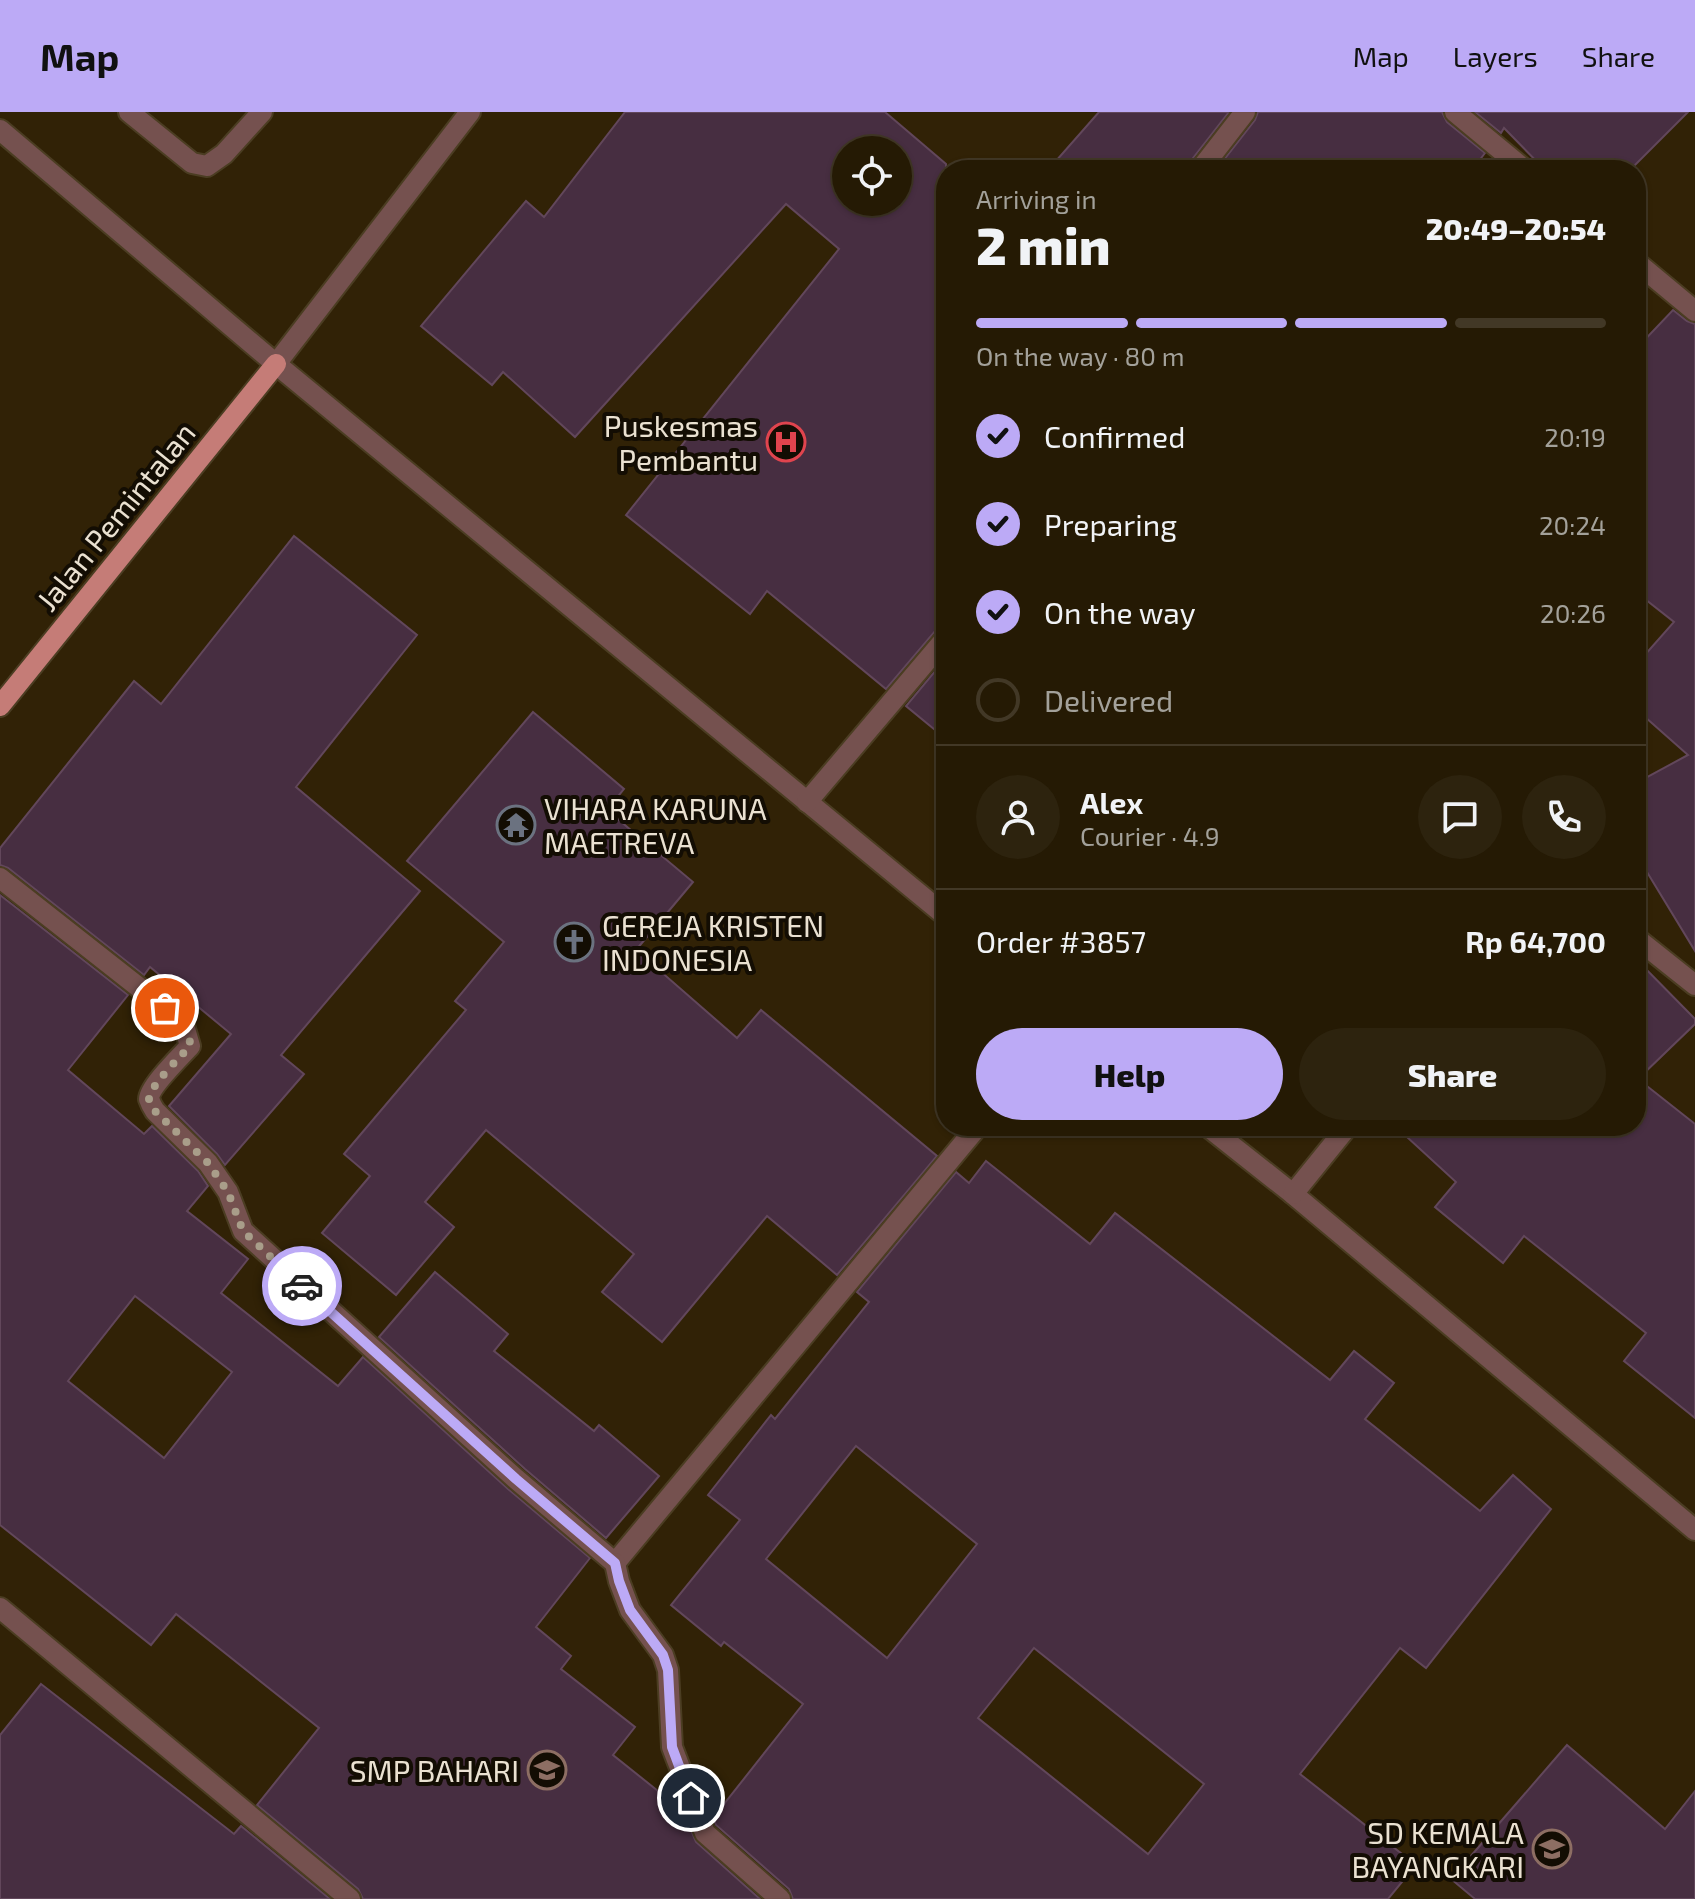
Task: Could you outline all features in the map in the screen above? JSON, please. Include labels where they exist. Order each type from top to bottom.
[{"type":"main road","name":"Jalan Pemintalan","points":[[0,706],[276,364]]},
{"type":"street","points":[[129,112],[192,163],[207,166],[224,154],[262,112]]},
{"type":"street","points":[[276,364],[470,112]]},
{"type":"street","points":[[1208,160],[1245,112]]},
{"type":"street","points":[[1455,112],[1513,160]]},
{"type":"street","points":[[0,130],[276,364],[936,908]]},
{"type":"street","points":[[1646,270],[1695,311]]},
{"type":"street","points":[[807,802],[936,650]]},
{"type":"street","points":[[0,878],[183,1022],[190,1046],[154,1088],[149,1096],[150,1103],[208,1163],[228,1192],[243,1231],[516,1479],[615,1563],[630,1610],[663,1655],[668,1670],[672,1747],[705,1833],[780,1899]]},
{"type":"street","points":[[1646,946],[1695,985]]},
{"type":"street","points":[[615,1563],[970,1136]]},
{"type":"street","points":[[1220,1136],[1695,1530]]},
{"type":"street","points":[[1293,1194],[1340,1136]]},
{"type":"street","points":[[0,1608],[350,1899]]},
{"type":"building","points":[[625,112],[885,112],[941,160],[936,160],[936,630],[886,689],[767,591],[750,614],[626,515],[839,249],[786,204],[575,437],[503,372],[492,385],[421,326],[526,201],[544,217]]},
{"type":"building","points":[[1099,112],[1229,112],[1192,160],[1057,160]]},
{"type":"building","points":[[1258,112],[1442,112],[1447,122],[1485,153],[1480,160],[1224,160]]},
{"type":"building","points":[[1475,112],[1688,112],[1640,160],[1535,160],[1504,128],[1501,133]]},
{"type":"building","points":[[1673,310],[1695,324],[1695,951],[1646,870],[1646,778],[1688,755],[1646,718],[1646,654],[1674,622],[1646,600],[1646,338]]},
{"type":"building","points":[[294,536],[417,635],[296,787],[420,891],[281,1055],[304,1074],[225,1165],[169,1106],[231,1034],[150,967],[144,975],[8,868],[0,865],[0,848],[134,681],[161,704]]},
{"type":"building","points":[[936,670],[936,731],[906,706]]},
{"type":"building","points":[[533,712],[624,789],[607,810],[693,882],[636,950],[737,1038],[761,1010],[937,1156],[837,1275],[767,1216],[662,1342],[602,1292],[634,1254],[486,1130],[425,1202],[454,1227],[396,1295],[322,1233],[370,1176],[344,1154],[466,1010],[455,1001],[504,942],[407,861]]},
{"type":"building","points":[[0,895],[128,995],[68,1070],[144,1134],[152,1126],[198,1171],[208,1186],[187,1211],[248,1259],[221,1293],[338,1386],[363,1357],[508,1489],[590,1558],[536,1627],[571,1656],[561,1669],[635,1727],[613,1755],[683,1811],[696,1842],[760,1899],[363,1899],[358,1889],[257,1805],[319,1728],[176,1614],[151,1645],[0,1525]],"holes":[[[135,1296],[232,1372],[164,1458],[68,1381]]]},
{"type":"building","points":[[1646,969],[1695,1019],[1695,1024],[1646,1071]]},
{"type":"building","points":[[1646,1085],[1695,1124],[1695,1418],[1624,1361],[1646,1333],[1524,1236],[1503,1263],[1435,1207],[1456,1182],[1406,1136],[1646,1136]]},
{"type":"building","points":[[986,1161],[1090,1244],[1115,1213],[1330,1380],[1354,1351],[1394,1383],[1365,1419],[1480,1511],[1513,1475],[1551,1509],[1426,1668],[1400,1648],[1300,1774],[1416,1865],[1388,1899],[793,1899],[789,1889],[716,1825],[713,1818],[803,1704],[724,1642],[721,1646],[671,1605],[740,1520],[708,1495],[771,1415],[775,1419],[869,1302],[857,1292],[956,1172],[969,1183]],"holes":[[[856,1446],[977,1544],[887,1658],[766,1559]],[[1034,1648],[1204,1784],[1148,1854],[978,1718]]]},
{"type":"building","points":[[435,1272],[508,1334],[494,1351],[594,1431],[599,1425],[659,1476],[606,1538],[379,1337]]},
{"type":"building","points":[[41,1684],[234,1834],[241,1826],[330,1899],[0,1899],[0,1735]]},
{"type":"building","name":"SD KEMALA BAYANGKARI","points":[[1567,1745],[1665,1829],[1695,1791],[1695,1899],[1475,1899],[1451,1879]]},
{"type":"way so far","points":[[165,1008],[183,1022],[190,1046],[154,1088],[149,1096],[150,1103],[208,1163],[228,1192],[243,1231],[302,1286]]},
{"type":"place","name":"Puskesmas Pembantu","points":[[786,442]]},
{"type":"place","name":"VIHARA KARUNA MAETREVA","points":[[516,825]]},
{"type":"place","name":"GEREJA KRISTEN INDONESIA","points":[[574,942]]},
{"type":"place","name":"SMP BAHARI","points":[[547,1770]]},
{"type":"place","name":"SD KEMALA BAYANGKARI","points":[[1552,1849]]},
{"type":"route","points":[[302,1286],[516,1479],[615,1563],[630,1610],[663,1655],[668,1670],[672,1747],[691,1798]]}]
